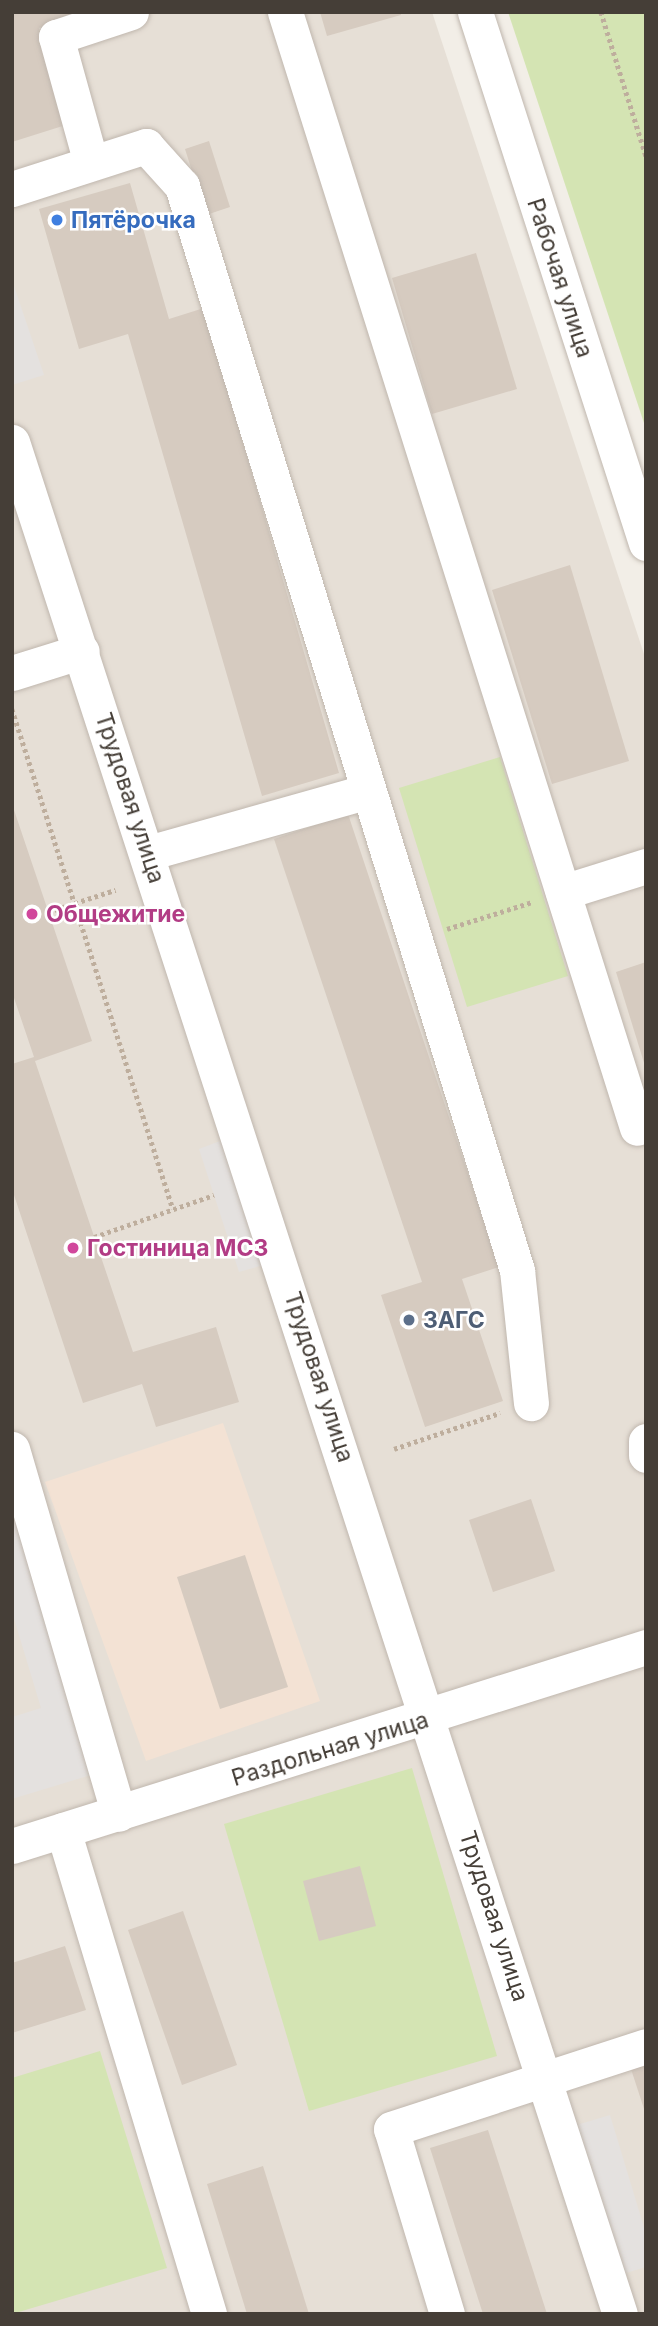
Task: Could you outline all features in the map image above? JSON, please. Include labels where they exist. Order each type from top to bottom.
[{"type":"street","points":[[91,163],[56,37],[131,12]]},
{"type":"street","points":[[285,12],[637,1128]]},
{"type":"street","name":"Рабочая улица","points":[[475,12],[646,543]]},
{"type":"street","points":[[12,189],[146,146],[182,186],[365,792],[517,1270],[531,1403]]},
{"type":"street","name":"Трудовая улица","points":[[12,442],[431,1718],[620,2314]]},
{"type":"street","points":[[12,673],[82,651]]},
{"type":"street","points":[[148,853],[365,792]]},
{"type":"street","points":[[563,892],[646,866]]},
{"type":"street","points":[[646,1441],[646,1455]]},
{"type":"street","points":[[12,1449],[119,1814]]},
{"type":"street","name":"Раздольная улица","points":[[12,1846],[431,1718],[646,1647]]},
{"type":"street","points":[[63,1830],[209,2314]]},
{"type":"street","points":[[447,2314],[391,2129],[646,2046]]},
{"type":"path","points":[[601,12],[646,156]]},
{"type":"path","points":[[12,709],[173,1209]]},
{"type":"path","points":[[48,912],[114,890]]},
{"type":"path","points":[[412,940],[563,892]]},
{"type":"path","points":[[93,1237],[214,1195]]},
{"type":"path","points":[[394,1449],[531,1403]]},
{"type":"shaded area","points":[[12,12],[432,12],[646,660],[646,2314],[12,2314]]},
{"type":"shaded area","points":[[12,280],[44,375],[12,385]]},
{"type":"shaded area","points":[[228,1138],[267,1264],[239,1272],[199,1149]]},
{"type":"shaded area","points":[[223,1423],[320,1701],[146,1761],[45,1482]]},
{"type":"shaded area","points":[[12,1500],[94,1774],[12,1799],[12,1717],[41,1708],[12,1612]]},
{"type":"shaded area","points":[[610,2115],[646,2234],[646,2267],[616,2276],[570,2127]]},
{"type":"green space","points":[[508,12],[646,12],[646,429]]},
{"type":"green space","points":[[500,757],[568,976],[467,1007],[399,788]]},
{"type":"green space","points":[[412,1768],[497,2056],[309,2111],[224,1824]]},
{"type":"green space","points":[[100,2051],[167,2268],[12,2314],[12,2078]]},
{"type":"building","points":[[12,12],[86,13],[39,28],[69,124],[12,142]]},
{"type":"building","points":[[320,12],[400,12],[401,15],[327,36]]},
{"type":"building","points":[[209,141],[230,207],[206,215],[185,149]]},
{"type":"building","points":[[130,183],[169,319],[204,308],[339,773],[262,796],[128,334],[79,349],[39,209]]},
{"type":"building","points":[[476,253],[517,389],[432,414],[392,278]]},
{"type":"building","points":[[570,565],[629,761],[552,784],[492,590]]},
{"type":"building","points":[[13,807],[92,1041],[35,1061],[133,1352],[216,1327],[239,1402],[156,1427],[142,1384],[83,1403],[12,1189],[12,1064],[34,1057],[12,992]]},
{"type":"building","points":[[348,814],[499,1267],[462,1279],[503,1401],[425,1427],[381,1295],[422,1282],[274,839]]},
{"type":"building","points":[[646,962],[646,1066],[645,1066],[616,972]]},
{"type":"building","points":[[531,1499],[555,1571],[493,1592],[469,1520]]},
{"type":"building","points":[[245,1555],[288,1687],[220,1709],[177,1577]]},
{"type":"building","points":[[360,1866],[376,1926],[319,1941],[303,1881]]},
{"type":"building","points":[[183,1911],[237,2065],[182,2085],[128,1930]]},
{"type":"building","points":[[65,1946],[86,2010],[12,2033],[12,1963]]},
{"type":"building","points":[[646,2064],[646,2112],[645,2112],[631,2069]]},
{"type":"building","points":[[488,2130],[547,2314],[483,2314],[430,2148]]},
{"type":"building","points":[[263,2166],[309,2314],[247,2314],[207,2184]]},
{"type":"place","name":"Пятёрочка","points":[[57,220]]},
{"type":"place","name":"Общежитие","points":[[32,914]]},
{"type":"place","name":"Гостиница МСЗ","points":[[73,1248]]},
{"type":"place","name":"ЗАГС","points":[[409,1320]]}]
